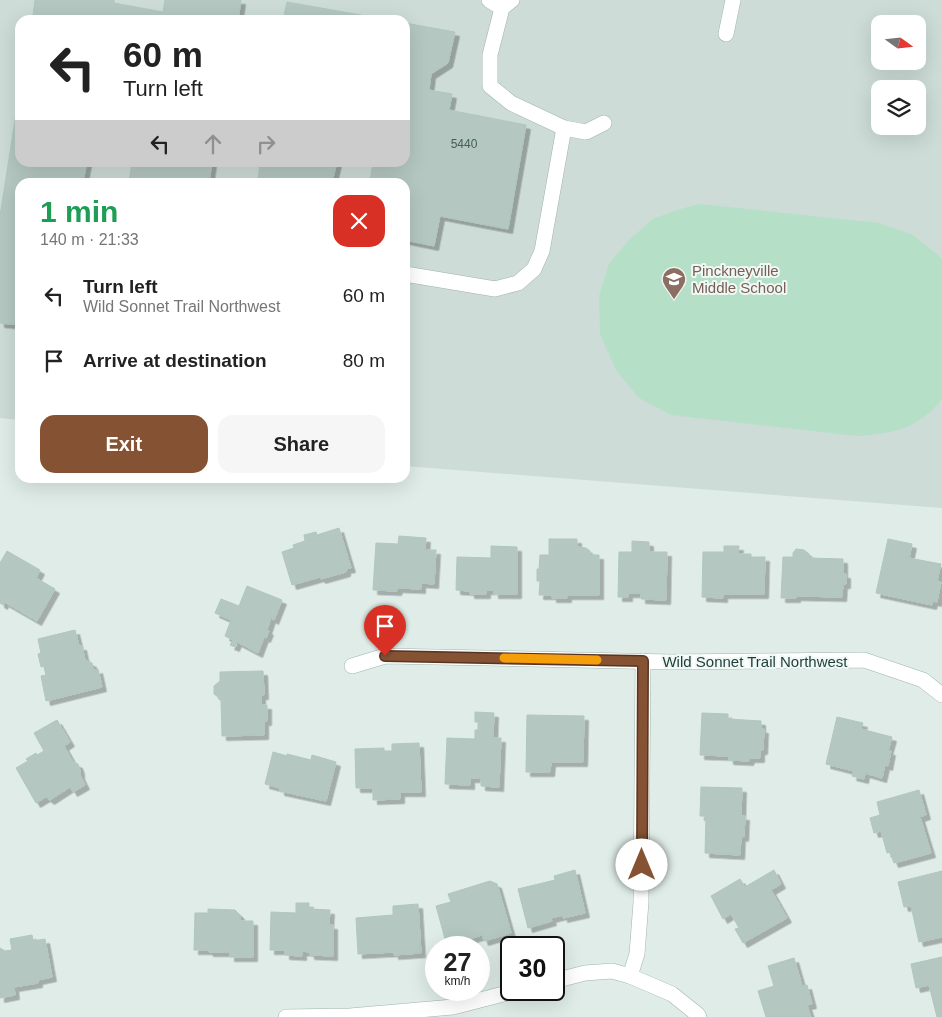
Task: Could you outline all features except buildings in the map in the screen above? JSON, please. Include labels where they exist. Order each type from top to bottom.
[{"type":"street","points":[[489,0],[507,4],[490,55],[490,86],[510,103],[564,128],[586,132],[604,123]]},
{"type":"street","points":[[726,34],[733,0]]},
{"type":"street","points":[[410,275],[496,289],[518,283],[534,269],[542,251],[564,128]]},
{"type":"street","name":"Wild Sonnet Trail Northwest","points":[[352,666],[385,656],[671,662],[864,660],[923,680],[942,695]]},
{"type":"street","points":[[630,976],[637,954],[641,902],[643,661]]},
{"type":"street","points":[[565,978],[585,972],[612,972],[630,976],[672,994],[699,1017]]},
{"type":"street","points":[[286,1017],[350,1016],[453,1007],[500,995]]},
{"type":"shaded area","name":"Pinckneyville Middle School","points":[[0,0],[942,0],[942,508],[410,466],[410,178],[15,178],[15,420],[0,418]]},
{"type":"green space","points":[[699,204],[879,223],[913,235],[942,260],[942,399],[924,417],[904,428],[858,436],[671,415],[639,398],[616,370],[600,334],[599,296],[609,264],[629,240],[653,219]]},
{"type":"slow traffic","points":[[504,658],[597,660]]},
{"type":"place","name":"Pinckneyville Middle School","points":[[674,300]]},
{"type":"route","points":[[385,656],[643,661],[642,865]]}]
